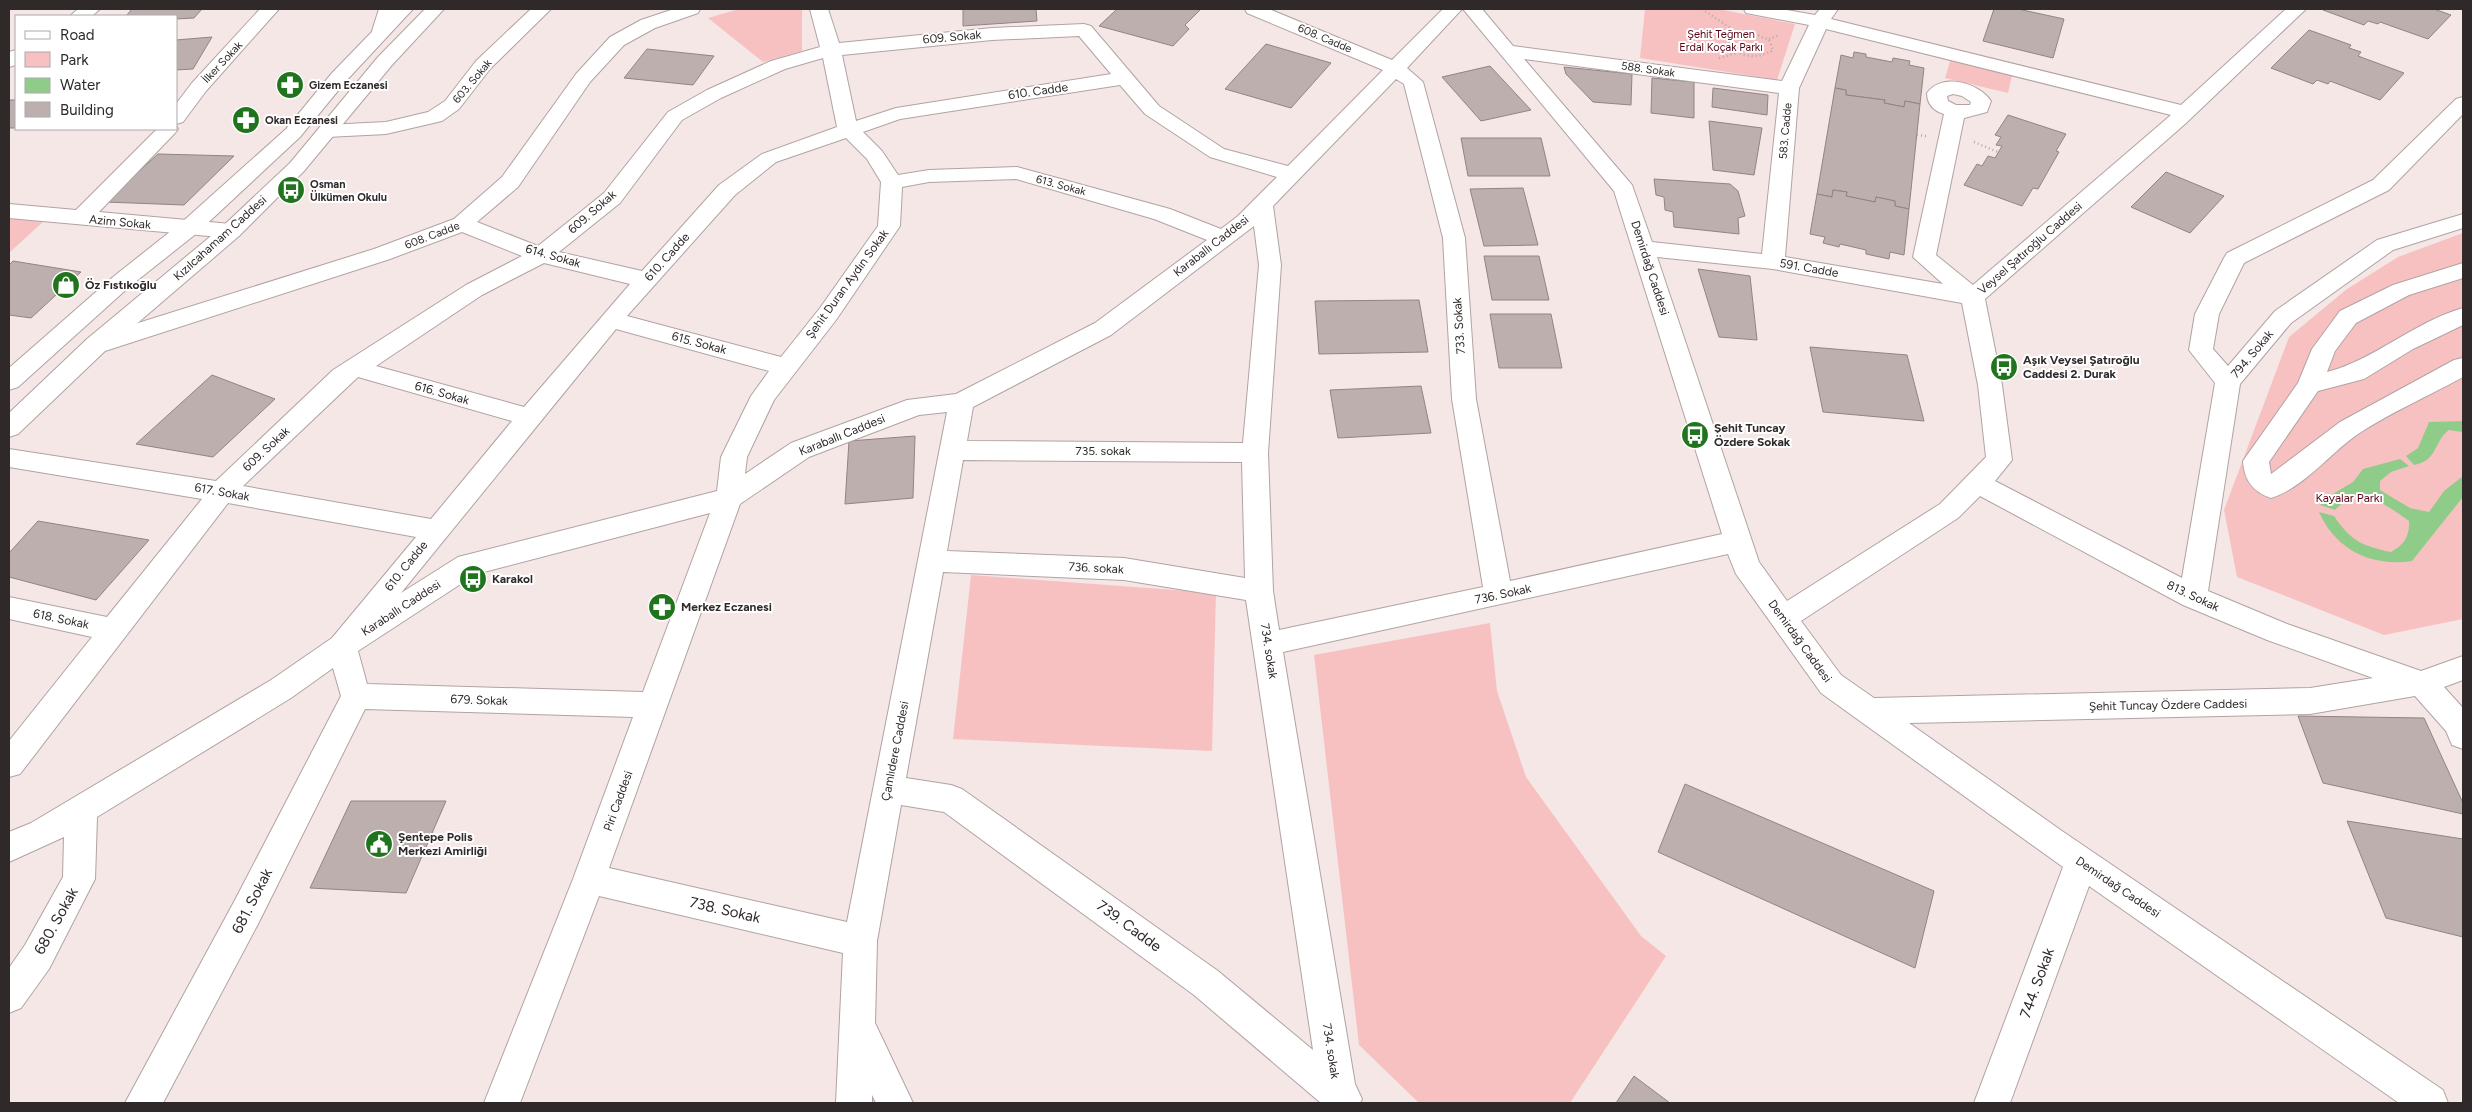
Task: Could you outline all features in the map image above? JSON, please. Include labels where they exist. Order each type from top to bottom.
[{"type":"street","name":"İlker Sokak","points":[[178,115],[199,87],[270,9]]},
{"type":"street","points":[[381,31],[388,9]]},
{"type":"street","points":[[9,381],[121,282],[190,228],[293,133],[381,31],[404,9]]},
{"type":"street","name":"Kızılcahamam Caddesi","points":[[9,428],[96,344],[231,231],[297,167],[384,61],[435,9]]},
{"type":"street","name":"603. Sokak","points":[[327,131],[386,128],[436,116],[452,105],[483,65],[527,21],[542,9]]},
{"type":"street","name":"608. Cadde","points":[[96,344],[382,254],[462,224],[510,182],[583,78],[618,41],[648,24],[690,9]]},
{"type":"street","points":[[819,9],[831,50],[848,129],[875,155],[892,182]]},
{"type":"street","name":"608. Cadde","points":[[1254,9],[1395,68]]},
{"type":"street","name":"Karaballı Caddesi","points":[[9,847],[42,833],[281,689],[342,646],[468,564],[729,498],[800,450],[916,406],[961,402],[1103,328],[1246,221],[1453,9]]},
{"type":"street","name":"Demirdağ Caddesi","points":[[1472,9],[1624,190],[1746,566],[1831,684],[2081,862],[2430,1103]]},
{"type":"street","points":[[1753,9],[1824,16],[2184,112]]},
{"type":"street","name":"Veysel Şatıroğlu Caddesi","points":[[1783,618],[1949,512],[1999,460],[1990,385],[1973,297],[2096,192],[2250,54],[2297,9]]},
{"type":"street","name":"583. Cadde","points":[[1773,262],[1789,88],[1824,16]]},
{"type":"street","name":"609. Sokak","points":[[9,764],[112,630],[222,492],[335,383],[354,368],[474,290],[541,255],[612,198],[675,116],[714,94],[778,65],[831,50],[983,34],[1084,30],[1152,110],[1217,153],[1292,174]]},
{"type":"street","name":"588. Sokak","points":[[1507,50],[1789,88]]},
{"type":"street","name":"733. Sokak","points":[[1395,68],[1413,82],[1454,238],[1464,399],[1498,596]]},
{"type":"street","name":"610. Cadde","points":[[342,646],[435,530],[611,320],[727,190],[769,158],[848,129],[896,114],[1124,78]]},
{"type":"street","points":[[2228,382],[2201,350],[2207,314],[2235,258],[2381,185],[2463,103]]},
{"type":"street","points":[[1955,111],[1924,257],[1973,297]]},
{"type":"street","points":[[81,218],[167,130]]},
{"type":"street","name":"613. Sokak","points":[[892,182],[929,176],[1017,173],[1162,214],[1223,238]]},
{"type":"street","name":"Şehit Duran Aydın Sokak","points":[[729,498],[734,457],[763,396],[828,314],[889,226],[892,182]]},
{"type":"street","name":"734. sokak","points":[[1262,204],[1270,265],[1254,453],[1259,591],[1344,1098]]},
{"type":"street","name":"Azim Sokak","points":[[9,212],[231,231]]},
{"type":"street","name":"794. Sokak","points":[[2194,597],[2228,382],[2283,316],[2385,244],[2463,221]]},
{"type":"street","name":"614. Sokak","points":[[462,224],[541,255],[647,280]]},
{"type":"street","name":"591. Cadde","points":[[1643,248],[1773,262],[1973,297]]},
{"type":"street","points":[[2463,270],[2401,290],[2348,317],[2324,349],[2309,384],[2256,461],[2256,473],[2264,485],[2271,488],[2286,479],[2349,428],[2463,366]]},
{"type":"street","points":[[2309,384],[2355,373],[2406,343],[2463,316]]},
{"type":"street","name":"615. Sokak","points":[[611,320],[786,367]]},
{"type":"street","name":"616. Sokak","points":[[354,368],[529,417]]},
{"type":"street","name":"Çamlıdere Caddesi","points":[[854,1103],[860,941],[961,402]]},
{"type":"street","name":"735. sokak","points":[[952,450],[1254,453]]},
{"type":"street","name":"617. Sokak","points":[[9,458],[222,492],[435,530]]},
{"type":"street","name":"813. Sokak","points":[[1977,483],[2194,597],[2277,632],[2421,683]]},
{"type":"street","name":"Piri Caddesi","points":[[502,1103],[589,879],[729,498]]},
{"type":"street","name":"736. Sokak","points":[[1268,644],[1498,596],[1738,541]]},
{"type":"street","name":"736. sokak","points":[[931,561],[1124,569],[1259,591]]},
{"type":"street","name":"618. Sokak","points":[[9,608],[112,630]]},
{"type":"street","points":[[342,646],[356,696]]},
{"type":"street","name":"Şehit Tuncay Özdere Caddesi","points":[[1869,711],[2310,702],[2421,683],[2463,668]]},
{"type":"street","points":[[2421,683],[2460,725],[2463,736]]},
{"type":"street","name":"679. Sokak","points":[[356,696],[653,705]]},
{"type":"street","name":"681. Sokak","points":[[143,1103],[247,911],[356,696]]},
{"type":"street","name":"739. Cadde","points":[[888,789],[951,799],[1206,983],[1344,1098]]},
{"type":"street","name":"680. Sokak","points":[[9,996],[37,957],[79,878],[81,809]]},
{"type":"street","name":"744. Sokak","points":[[1992,1103],[2081,862]]},
{"type":"street","name":"738. Sokak","points":[[589,879],[860,941]]},
{"type":"street","points":[[857,1026],[895,1103]]},
{"type":"path","points":[[1702,9],[1738,33],[1751,32],[1764,36],[1772,43],[1773,50],[1759,56],[1738,52],[1729,45],[1728,41],[1729,38],[1738,33]]},
{"type":"green space","points":[[739,9],[802,9],[802,51],[763,62],[708,18]]},
{"type":"green space","name":"Şehit Teğmen Erdal Koçak Parkı","points":[[1645,9],[1718,9],[1795,24],[1777,80],[1640,58]]},
{"type":"green space","points":[[1950,61],[2012,76],[2008,93],[1945,78]]},
{"type":"green space","points":[[9,218],[45,220],[9,253]]},
{"type":"green space","name":"Kayalar Parkı","points":[[2463,233],[2463,619],[2384,635],[2237,577],[2224,510],[2289,337],[2347,289],[2398,257]]},
{"type":"green space","points":[[971,575],[1216,593],[1212,751],[953,739]]},
{"type":"green space","points":[[1490,623],[1497,691],[1526,777],[1641,936],[1666,956],[1570,1103],[1419,1103],[1359,1045],[1314,655]]},
{"type":"water","points":[[2463,421],[2463,432],[2449,430],[2427,460],[2414,465],[2406,456],[2418,448],[2429,422]]},
{"type":"water","points":[[2400,459],[2409,466],[2391,472],[2380,481],[2380,490],[2410,508],[2429,512],[2444,491],[2463,476],[2463,497],[2412,561],[2383,561],[2356,553],[2335,537],[2319,512],[2334,516],[2352,537],[2365,545],[2391,552],[2405,540],[2409,521],[2384,504],[2369,498],[2355,497],[2349,499],[2335,510],[2320,505],[2331,495],[2353,482],[2363,469]]},
{"type":"building","points":[[132,9],[202,9],[194,18],[178,19],[178,15],[127,15]]},
{"type":"building","points":[[963,9],[1036,9],[1037,21],[963,26]]},
{"type":"building","points":[[1117,9],[1201,9],[1185,25],[1189,29],[1173,46],[1099,26]]},
{"type":"building","points":[[1994,9],[2018,9],[2064,19],[2053,58],[1983,41]]},
{"type":"building","points":[[2434,9],[2451,15],[2428,39],[2380,22],[2378,24],[2368,21],[2364,25],[2323,10]]},
{"type":"building","points":[[2309,30],[2351,45],[2349,48],[2361,52],[2358,56],[2404,73],[2380,100],[2330,81],[2328,84],[2317,80],[2313,84],[2271,68]]},
{"type":"building","points":[[212,37],[193,69],[178,70],[178,40]]},
{"type":"building","points":[[1266,44],[1331,63],[1291,108],[1225,89]]},
{"type":"building","points":[[647,49],[714,56],[693,85],[624,78]]},
{"type":"building","points":[[1854,52],[1866,54],[1866,57],[1892,62],[1893,58],[1910,61],[1909,65],[1924,68],[1920,104],[1905,101],[1904,107],[1884,103],[1885,100],[1846,95],[1846,90],[1835,88],[1841,55],[1853,58]]},
{"type":"building","points":[[1490,66],[1531,110],[1481,121],[1442,77]]},
{"type":"building","points":[[1564,67],[1632,74],[1631,105],[1593,102],[1566,74]]},
{"type":"building","points":[[1652,78],[1694,82],[1694,118],[1651,113]]},
{"type":"building","points":[[1713,88],[1768,95],[1767,115],[1712,107]]},
{"type":"building","points":[[1835,88],[1846,90],[1846,95],[1885,100],[1884,103],[1904,107],[1905,101],[1920,104],[1909,209],[1895,206],[1895,201],[1876,197],[1875,202],[1846,196],[1847,192],[1833,190],[1832,197],[1817,194]]},
{"type":"building","points":[[9,100],[15,100],[15,128],[9,128]]},
{"type":"building","points":[[2008,115],[2066,134],[2056,151],[2059,152],[2038,189],[2033,188],[2022,206],[1964,185],[1977,164],[1982,166],[1988,156],[1995,158],[2002,146],[1996,145],[2001,137],[1995,135]]},
{"type":"building","points":[[1709,121],[1762,128],[1754,175],[1713,170]]},
{"type":"building","points":[[1461,138],[1541,138],[1550,176],[1468,176]]},
{"type":"building","points":[[158,154],[234,156],[184,205],[105,202]]},
{"type":"building","points":[[2166,172],[2224,196],[2190,233],[2131,207]]},
{"type":"building","points":[[1654,179],[1730,184],[1738,191],[1745,216],[1738,218],[1739,234],[1674,227],[1673,212],[1665,210],[1664,197],[1656,195]]},
{"type":"building","points":[[1523,188],[1538,245],[1484,246],[1470,189]]},
{"type":"building","points":[[1833,190],[1847,192],[1846,196],[1875,202],[1876,197],[1895,201],[1895,206],[1909,209],[1904,255],[1890,252],[1889,259],[1866,254],[1866,250],[1840,244],[1839,247],[1823,243],[1825,237],[1810,234],[1817,194],[1832,197]]},
{"type":"building","points":[[1484,256],[1539,256],[1549,300],[1492,300]]},
{"type":"building","points":[[13,261],[81,272],[31,318],[9,315],[9,265]]},
{"type":"building","points":[[1698,269],[1750,276],[1757,340],[1719,337]]},
{"type":"building","points":[[1419,300],[1428,352],[1319,354],[1315,301]]},
{"type":"building","points":[[1490,314],[1551,314],[1562,368],[1499,368]]},
{"type":"building","points":[[1810,347],[1907,355],[1924,421],[1823,412]]},
{"type":"building","points":[[212,375],[275,399],[213,457],[136,444]]},
{"type":"building","points":[[1421,386],[1431,433],[1338,438],[1330,390]]},
{"type":"building","points":[[915,436],[913,498],[845,504],[849,441]]},
{"type":"building","points":[[38,521],[149,540],[96,600],[9,577],[9,553]]},
{"type":"building","points":[[2298,716],[2424,718],[2463,803],[2463,814],[2323,783]]},
{"type":"building","points":[[1685,784],[1934,891],[1915,968],[1658,852]]},
{"type":"building","name":"Şentepe Polis Merkezi Amirliği","points":[[351,801],[446,801],[406,893],[310,888]]},
{"type":"building","points":[[2347,821],[2463,839],[2463,937],[2386,918]]},
{"type":"building","points":[[1634,1076],[1670,1103],[1616,1103]]},
{"type":"place","name":"Gizem Eczanesi","points":[[290,85]]},
{"type":"place","name":"Okan Eczanesi","points":[[246,120]]},
{"type":"place","name":"Osman Ülkümen Okulu","points":[[291,190]]},
{"type":"place","name":"Öz Fıstıkoğlu","points":[[66,285]]},
{"type":"place","name":"Aşık Veysel Şatıroğlu Caddesi 2. Durak","points":[[2004,367]]},
{"type":"place","name":"Şehit Tuncay Özdere Sokak","points":[[1695,435]]},
{"type":"place","name":"Karakol","points":[[473,579]]},
{"type":"place","name":"Merkez Eczanesi","points":[[662,607]]},
{"type":"place","name":"Şentepe Polis Merkezi Amirliği","points":[[379,844]]}]
